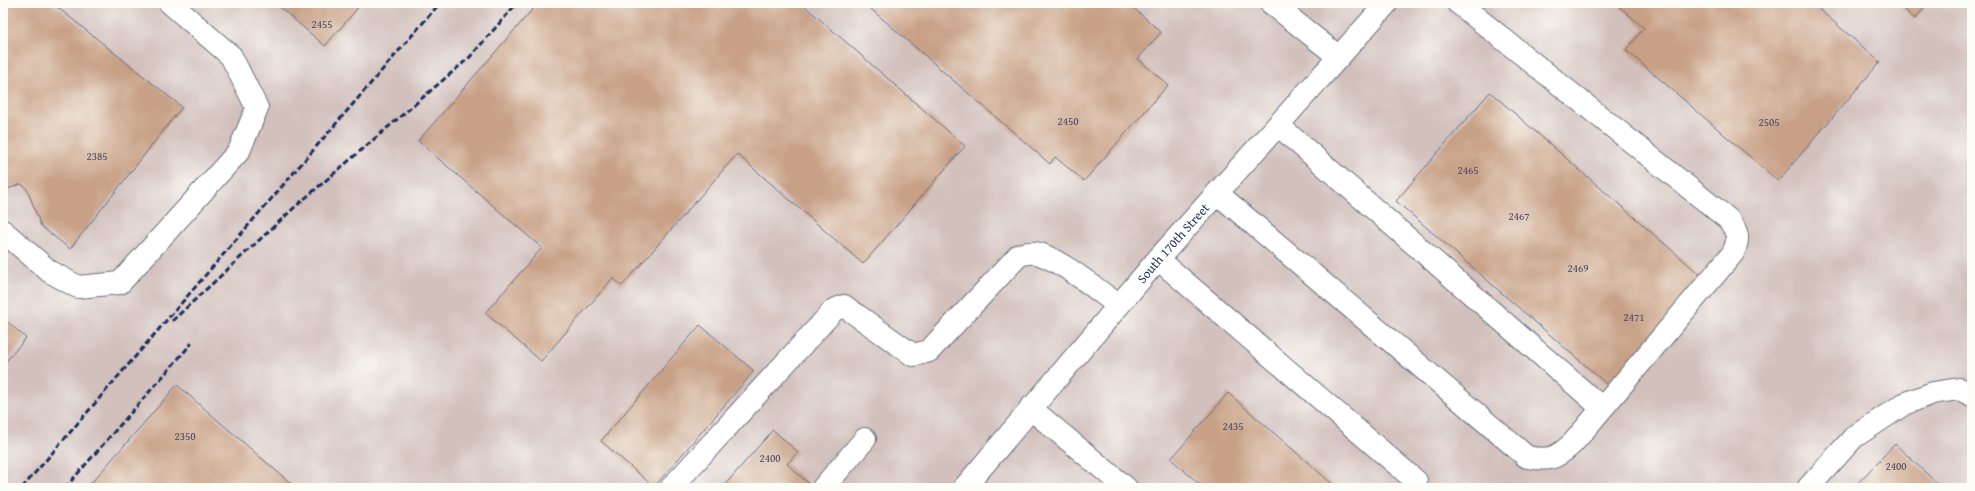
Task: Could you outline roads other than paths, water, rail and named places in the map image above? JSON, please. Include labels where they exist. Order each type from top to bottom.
[{"type":"street","points":[[3,231],[49,271],[78,287],[120,283],[239,150],[257,108],[231,56],[170,3]]},
{"type":"street","points":[[1271,3],[1339,57]]},
{"type":"street","name":"South 170th Street","points":[[964,488],[1030,408],[1158,259],[1387,3]]},
{"type":"street","points":[[1217,193],[1527,456],[1543,460],[1560,455],[1573,443],[1733,253],[1738,241],[1735,228],[1728,219],[1458,3]]},
{"type":"street","points":[[1278,125],[1602,408]]},
{"type":"street","points":[[672,488],[834,310],[844,306],[913,354],[920,354],[929,351],[1019,255],[1026,253],[1040,254],[1071,272],[1118,306]]},
{"type":"street","points":[[1158,259],[1416,481]]},
{"type":"street","points":[[1808,488],[1854,437],[1904,404],[1933,393],[1959,388],[1972,395]]},
{"type":"street","points":[[1030,408],[1126,488]]},
{"type":"street","points":[[823,488],[865,439]]},
{"type":"railway","points":[[22,488],[440,3]]},
{"type":"railway","points":[[172,321],[296,206],[470,57],[517,3]]},
{"type":"railway","points":[[65,488],[192,343]]}]
